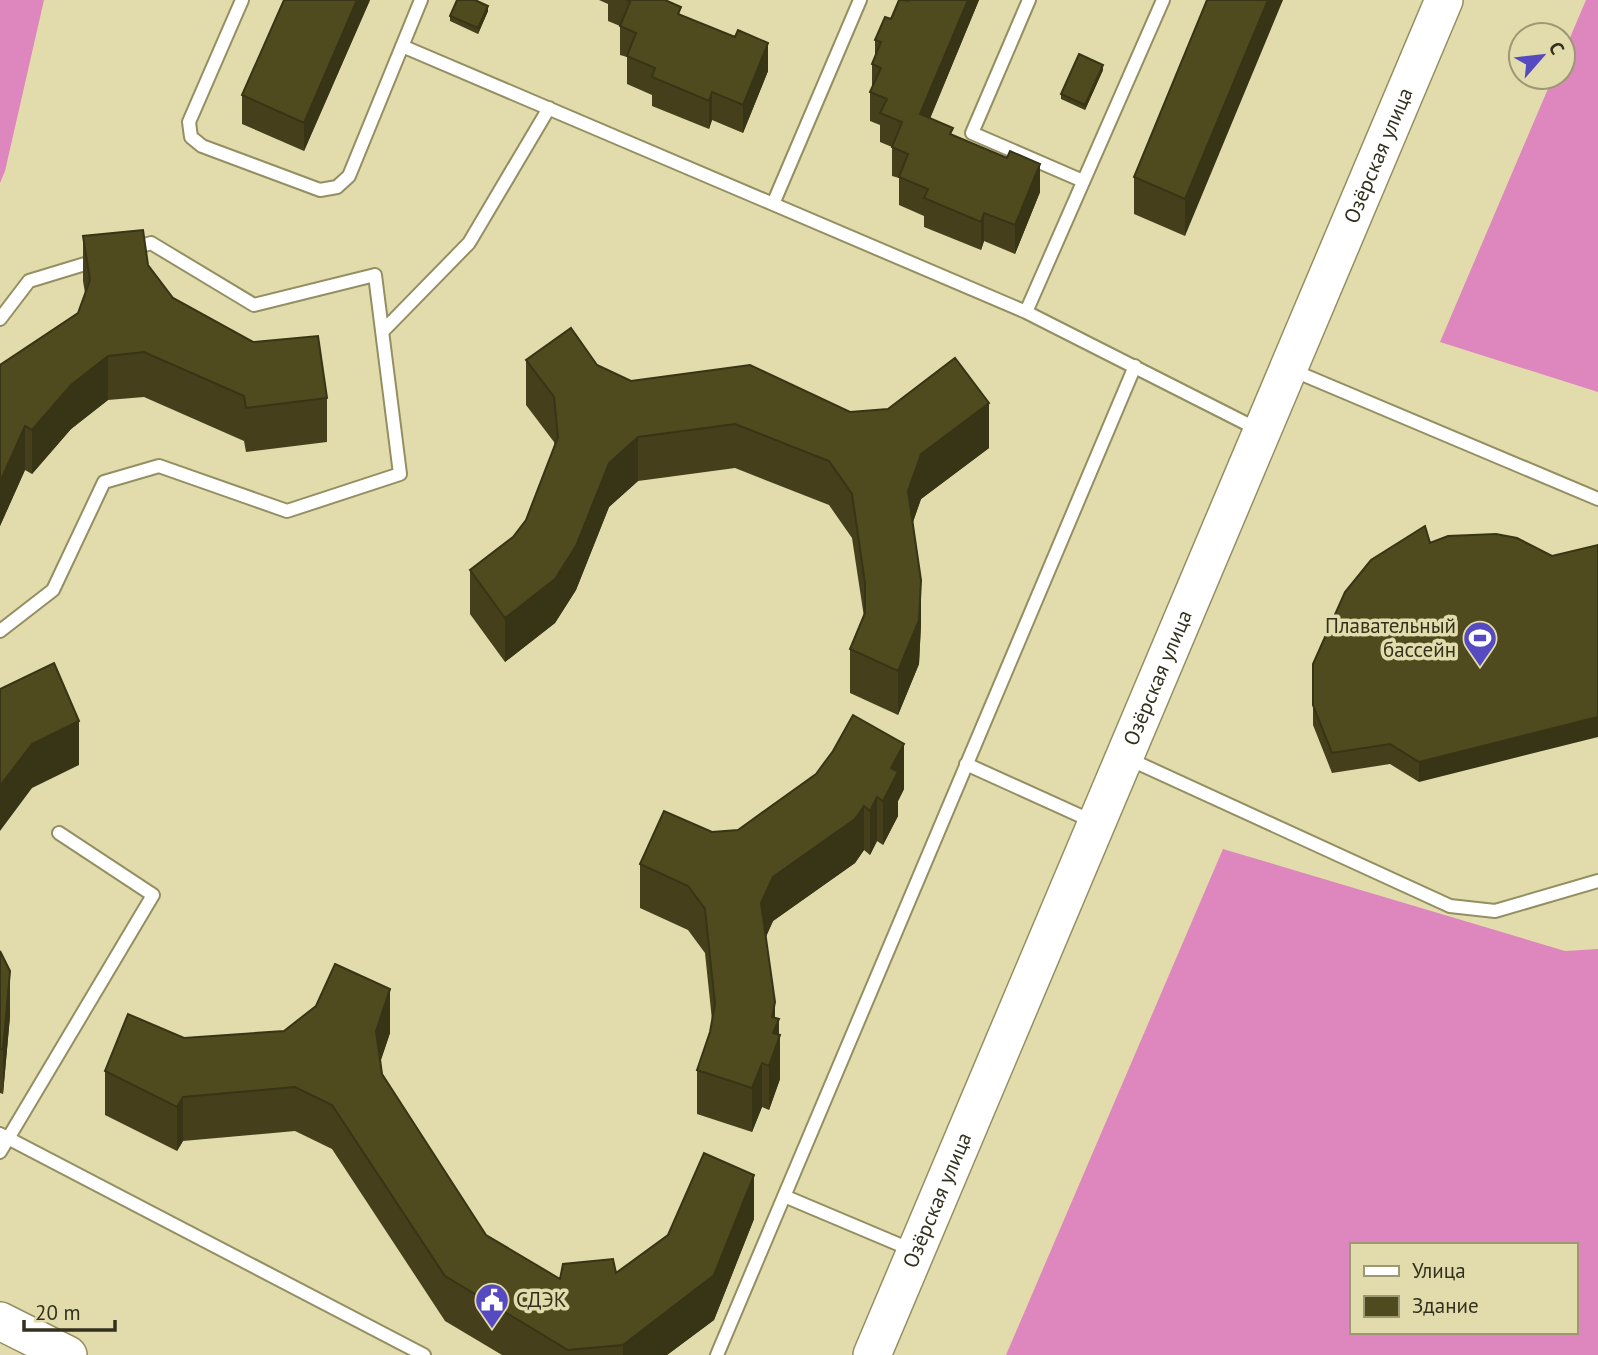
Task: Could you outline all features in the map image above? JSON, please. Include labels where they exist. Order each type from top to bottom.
[{"type":"main road","name":"Озёрская улица","points":[[872,1355],[1444,0]]},
{"type":"main road","points":[[0,1321],[68,1355]]},
{"type":"lane","points":[[242,0],[189,122],[191,137],[202,146],[320,190],[337,187],[349,176],[421,0]]},
{"type":"lane","points":[[773,204],[860,0]]},
{"type":"lane","points":[[1028,0],[972,133],[1083,181]]},
{"type":"lane","points":[[1026,312],[1163,0]]},
{"type":"lane","points":[[402,46],[1026,312],[1262,432]]},
{"type":"lane","points":[[382,332],[469,243],[549,108]]},
{"type":"lane","points":[[0,319],[29,281],[151,243],[254,305],[375,275],[400,474],[287,511],[159,466],[104,482],[53,590],[0,631]]},
{"type":"lane","points":[[716,1355],[1135,366]]},
{"type":"lane","points":[[1289,369],[1598,499]]},
{"type":"lane","points":[[1125,757],[1450,906],[1495,911],[1598,881]]},
{"type":"lane","points":[[966,764],[1097,824]]},
{"type":"lane","points":[[0,1152],[4,1135],[153,895],[59,833]]},
{"type":"lane","points":[[4,1135],[424,1355]]},
{"type":"lane","points":[[784,1196],[915,1252]]},
{"type":"shaded area","points":[[0,0],[44,0],[0,183]]},
{"type":"shaded area","points":[[1586,0],[1598,0],[1598,392],[1440,342],[1547,91],[1577,91],[1577,21]]},
{"type":"shaded area","points":[[1223,849],[1565,951],[1598,949],[1598,1355],[1006,1355]]},
{"type":"building","points":[[284,0],[357,0],[304,123],[242,95]]},
{"type":"building","points":[[457,0],[475,0],[488,6],[478,28],[450,16]]},
{"type":"building","points":[[627,0],[665,0],[681,7],[678,14],[735,37],[738,30],[768,43],[743,105],[712,92],[709,101],[652,77],[655,68],[627,56],[636,33],[620,26],[630,2]]},
{"type":"building","points":[[899,0],[968,0],[920,114],[953,128],[950,134],[1007,158],[1010,151],[1040,164],[1015,225],[984,213],[981,222],[924,198],[928,189],[899,177],[908,154],[892,147],[902,122],[880,113],[887,99],[870,92],[881,68],[872,64],[881,42],[875,40],[885,17],[891,19]]},
{"type":"building","points":[[1207,0],[1268,0],[1185,199],[1134,177]]},
{"type":"building","points":[[1079,54],[1103,65],[1085,105],[1061,94]]},
{"type":"building","points":[[143,230],[148,265],[173,298],[253,342],[318,336],[327,398],[246,408],[244,396],[144,352],[108,356],[71,385],[32,430],[25,426],[0,482],[0,365],[78,313],[90,280],[83,236]]},
{"type":"building","points":[[571,328],[597,365],[631,381],[750,365],[850,412],[888,409],[955,358],[989,403],[921,454],[908,491],[921,580],[919,620],[898,671],[850,649],[865,613],[865,583],[852,494],[829,461],[735,424],[638,437],[609,463],[576,546],[555,579],[505,618],[470,570],[513,537],[526,520],[558,437],[554,397],[526,360]]},
{"type":"building","points":[[1425,526],[1430,543],[1448,536],[1496,534],[1517,538],[1552,556],[1598,545],[1598,717],[1419,762],[1390,744],[1332,753],[1313,705],[1313,664],[1345,592],[1371,560]]},
{"type":"building","points":[[54,663],[79,721],[32,744],[0,786],[0,689]]},
{"type":"building","points":[[853,715],[904,744],[891,768],[898,772],[883,801],[877,797],[870,811],[864,806],[855,819],[773,877],[761,903],[775,1002],[772,1017],[779,1019],[773,1033],[780,1035],[769,1066],[762,1063],[752,1088],[697,1070],[710,1032],[715,1004],[705,909],[688,886],[640,864],[664,811],[712,832],[738,830],[816,774],[833,751]]},
{"type":"building","points":[[0,951],[10,971],[3,1049],[0,1049]]},
{"type":"building","points":[[335,964],[390,989],[376,1031],[382,1074],[486,1235],[560,1279],[563,1264],[613,1259],[616,1273],[668,1235],[704,1153],[754,1175],[714,1275],[623,1345],[568,1350],[445,1276],[332,1105],[295,1087],[183,1097],[177,1107],[105,1071],[128,1014],[184,1038],[284,1031],[316,1006]]},
{"type":"place","name":"Плавательный бассейн","points":[[1480,668]]},
{"type":"place","name":"СДЭК","points":[[492,1330]]}]
